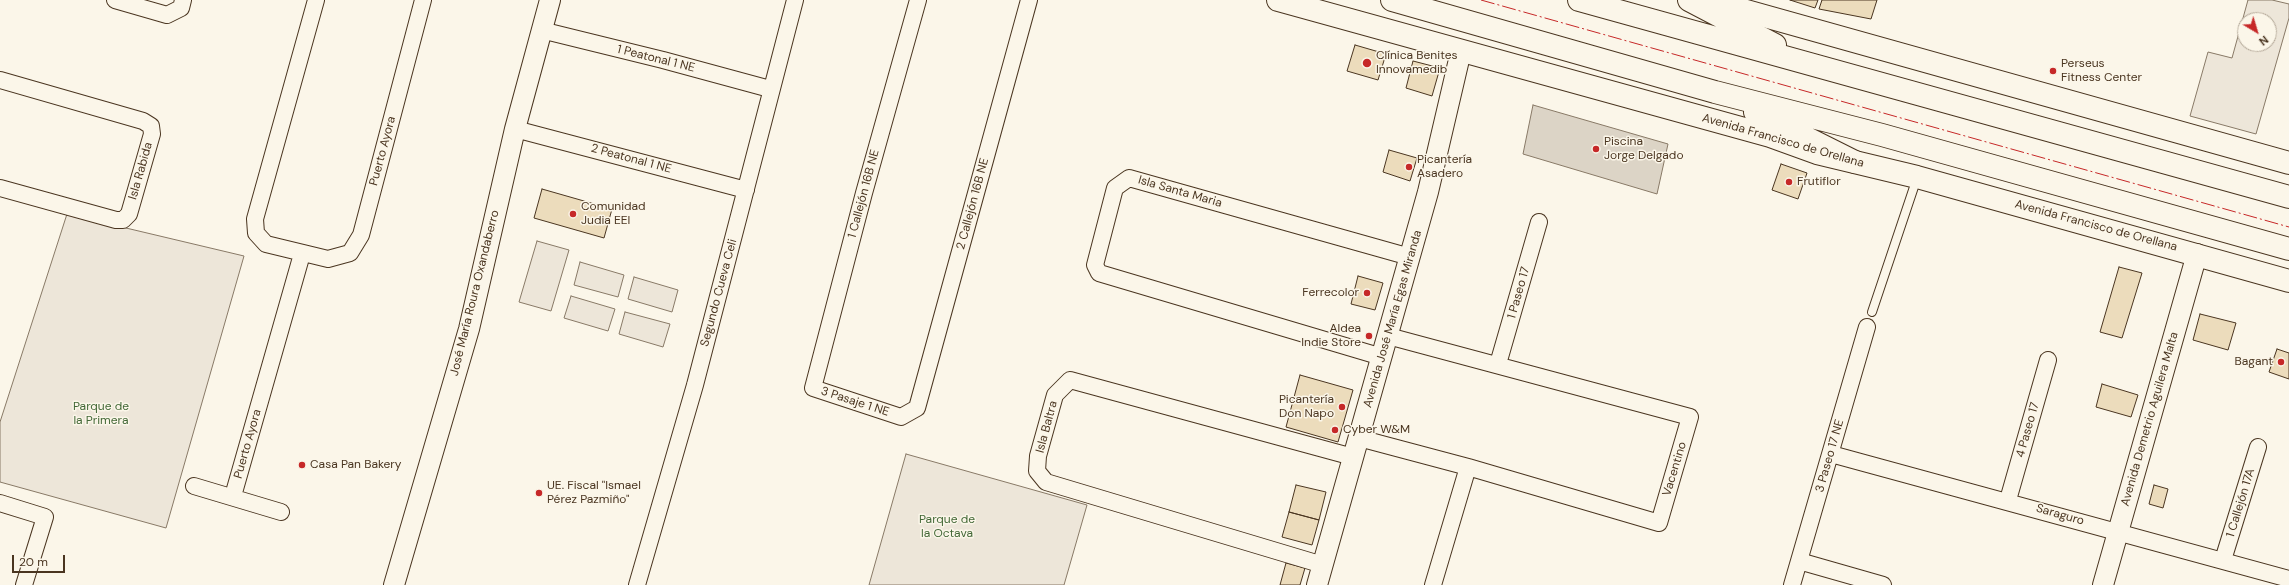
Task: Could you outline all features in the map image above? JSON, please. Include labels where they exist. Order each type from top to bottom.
[{"type":"main road","name":"Avenida Francisco de Orellana","points":[[1278,0],[1770,136],[1817,153],[1917,177],[2197,254],[2289,281]]},
{"type":"main road","points":[[1392,0],[1715,92],[1882,135],[2289,249]]},
{"type":"main road","points":[[1579,0],[2289,198]]},
{"type":"main road","points":[[1689,0],[1813,65]]},
{"type":"main road","points":[[1707,0],[2289,163]]},
{"type":"main road","points":[[1715,92],[1855,162]]},
{"type":"street","points":[[115,0],[167,15],[181,8],[183,0]]},
{"type":"street","name":"Puerto Ayora","points":[[316,0],[255,219],[256,233],[266,244],[302,254],[328,259],[350,253],[361,235],[423,0]]},
{"type":"street","name":"José María Roura Oxandaberro","points":[[394,585],[469,329],[515,128],[550,0]]},
{"type":"street","name":"Segundo Cueva Celi","points":[[637,585],[695,386],[746,190],[770,89],[795,0]]},
{"type":"street","name":"1 Callejón 16B NE","points":[[813,388],[864,193],[918,0]]},
{"type":"street","name":"2 Callejón 16B NE","points":[[917,408],[1029,0]]},
{"type":"street","name":"1 Peatonal 1 NE","points":[[541,30],[663,60],[770,89]]},
{"type":"street","name":"Avenida José María Egas Miranda","points":[[1317,585],[1428,192],[1461,51]]},
{"type":"street","name":"Isla Rabida","points":[[0,80],[143,121],[151,126],[152,134],[128,214],[123,220],[116,220],[0,188]]},
{"type":"street","name":"2 Peatonal 1 NE","points":[[515,128],[746,190]]},
{"type":"street","name":"Isla Santa Maria","points":[[1382,357],[1099,273],[1095,266],[1115,188],[1129,178],[1410,257]]},
{"type":"street","name":"1 Paseo 17","points":[[1498,364],[1539,222]]},
{"type":"street","name":"Puerto Ayora","points":[[233,496],[302,254]]},
{"type":"street","name":"Avenida Demetrio Aguilera Malta","points":[[2103,585],[2197,254]]},
{"type":"street","name":"3 Paseo 17 NE","points":[[1792,585],[1869,320]]},
{"type":"street","name":"Vacentino","points":[[1359,438],[1468,467],[1658,523],[1690,417],[1498,364],[1388,336]]},
{"type":"street","name":"4 Paseo 17","points":[[2008,500],[2048,360]]},
{"type":"street","name":"Isla Baltra","points":[[1323,565],[1046,482],[1037,470],[1038,456],[1055,395],[1070,380],[1353,457]]},
{"type":"street","name":"3 Pasaje 1 NE","points":[[813,388],[901,417],[917,408]]},
{"type":"street","name":"1 Callejón 17A","points":[[2223,560],[2258,447]]},
{"type":"street","name":"Saraguro","points":[[1831,454],[2008,500],[2289,579]]},
{"type":"street","points":[[1433,585],[1468,467]]},
{"type":"street","points":[[194,486],[233,496],[281,512]]},
{"type":"street","points":[[0,503],[45,517],[24,585]]},
{"type":"street","points":[[1799,561],[1884,585]]},
{"type":"lane","name":"3 Paseo 17 NE","points":[[1869,320],[1917,177]]},
{"type":"green space","points":[[2248,0],[2272,0],[2289,4],[2289,18],[2256,134],[2190,116],[2208,52],[2232,58],[2237,40],[2237,52],[2277,52],[2277,12],[2245,12]]},
{"type":"green space","name":"Parque de la Primera","points":[[67,214],[244,256],[166,528],[0,482],[0,422]]},
{"type":"green space","points":[[537,241],[569,250],[551,311],[519,302]]},
{"type":"green space","points":[[580,262],[624,275],[618,297],[574,285]]},
{"type":"green space","points":[[634,277],[678,290],[672,312],[628,299]]},
{"type":"green space","points":[[571,296],[615,309],[608,331],[564,318]]},
{"type":"green space","points":[[625,312],[670,324],[663,347],[619,334]]},
{"type":"green space","name":"Parque de la Octava","points":[[906,454],[1087,505],[1064,585],[869,585]]},
{"type":"shaded area","name":"Piscina Jorge Delgado","points":[[1533,105],[1668,144],[1657,194],[1523,154]]},
{"type":"building","points":[[1790,0],[1818,0],[1815,8]]},
{"type":"building","points":[[1822,0],[1877,0],[1871,19],[1819,9]]},
{"type":"building","name":"Clínica Benites Innovamedib","points":[[1355,45],[1386,54],[1378,80],[1347,71]]},
{"type":"building","points":[[1413,61],[1440,68],[1432,96],[1406,88]]},
{"type":"building","points":[[1389,150],[1417,158],[1410,181],[1383,172]]},
{"type":"building","name":"Frutiflor","points":[[1781,164],[1807,173],[1798,199],[1772,190]]},
{"type":"building","name":"Comunidad Judia EEI","points":[[542,189],[612,209],[604,238],[534,218]]},
{"type":"building","points":[[2119,267],[2142,273],[2122,338],[2100,332]]},
{"type":"building","name":"Ferrecolor","points":[[1358,276],[1383,283],[1375,310],[1351,304]]},
{"type":"building","points":[[2200,314],[2236,323],[2228,350],[2193,340]]},
{"type":"building","name":"Bagant","points":[[2277,349],[2289,353],[2289,379],[2269,372]]},
{"type":"building","points":[[1300,375],[1353,390],[1338,442],[1286,427]]},
{"type":"building","points":[[2102,384],[2138,395],[2131,417],[2096,407]]},
{"type":"building","points":[[1296,485],[1326,492],[1319,520],[1289,512]]},
{"type":"building","points":[[2154,485],[2168,489],[2163,508],[2149,504]]},
{"type":"building","points":[[1289,512],[1319,520],[1312,545],[1282,537]]},
{"type":"building","points":[[1286,563],[1305,568],[1300,585],[1280,585]]},
{"type":"power","points":[[1481,0],[2289,227]]},
{"type":"place","name":"Clínica Benites Innovamedib","points":[[1367,63]]},
{"type":"place","name":"Perseus Fitness Center","points":[[2053,71]]},
{"type":"place","name":"Piscina Jorge Delgado","points":[[1596,149]]},
{"type":"place","name":"Picantería Asadero","points":[[1409,167]]},
{"type":"place","name":"Frutiflor","points":[[1789,182]]},
{"type":"place","name":"Comunidad Judia EEI","points":[[573,214]]},
{"type":"place","name":"Ferrecolor","points":[[1367,293]]},
{"type":"place","name":"Aldea Indie Store","points":[[1369,336]]},
{"type":"place","name":"Bagant","points":[[2281,362]]},
{"type":"place","name":"Picantería Don Napo","points":[[1342,407]]},
{"type":"place","name":"Cyber W&M","points":[[1335,430]]},
{"type":"place","name":"Casa Pan Bakery","points":[[302,465]]},
{"type":"place","name":"UE. Fiscal \"Ismael Pérez Pazmiño\"","points":[[539,493]]}]
